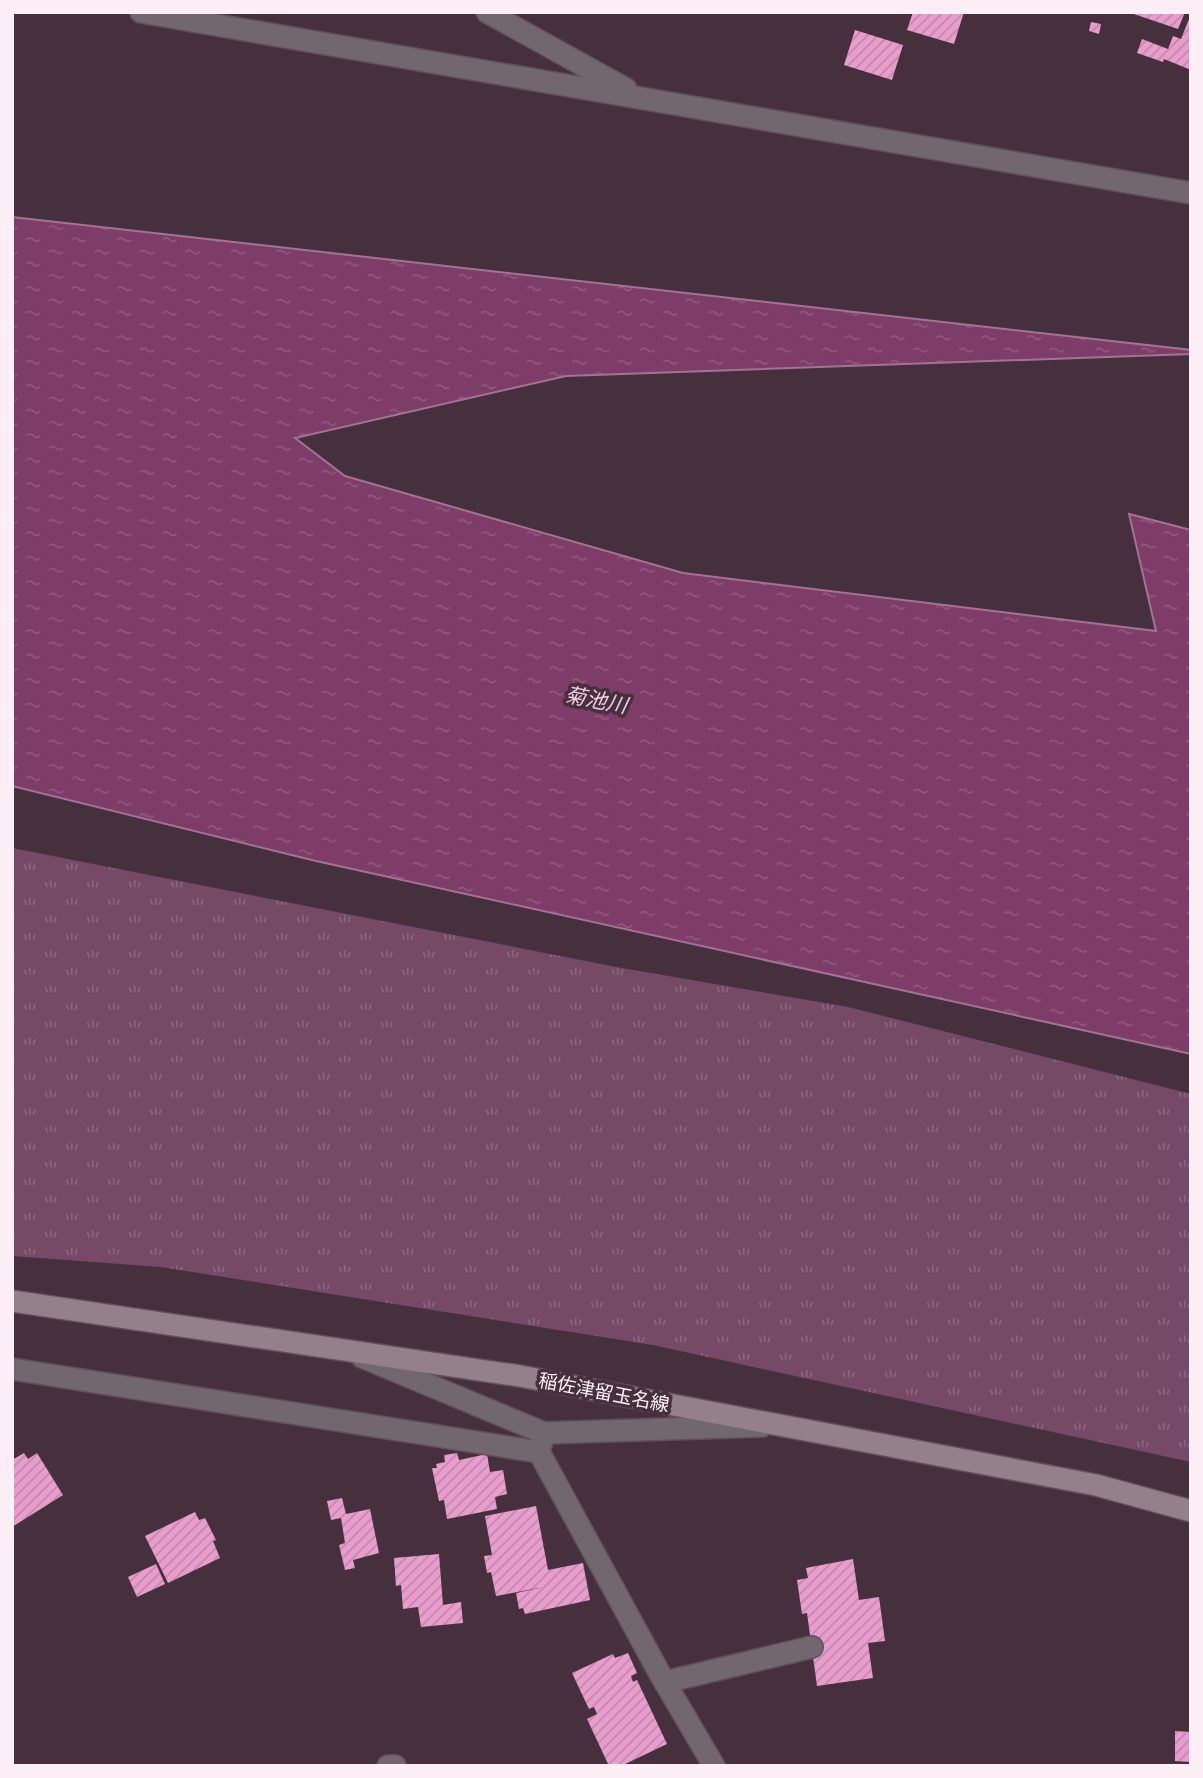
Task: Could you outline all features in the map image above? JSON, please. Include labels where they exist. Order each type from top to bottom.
[{"type":"main road","name":"稲佐津留玉名線","points":[[12,1301],[520,1376],[1096,1485],[1191,1511]]},
{"type":"street","points":[[141,12],[1191,193]]},
{"type":"street","points":[[487,12],[642,98]]},
{"type":"street","points":[[347,1350],[541,1443],[664,1682],[714,1766]]},
{"type":"street","points":[[12,1369],[541,1443],[782,1425]]},
{"type":"street","points":[[664,1682],[812,1647]]},
{"type":"street","points":[[388,1766],[395,1766]]},
{"type":"green space","points":[[12,848],[616,967],[848,1007],[1191,1094],[1191,1462],[653,1345],[161,1267],[12,1256]]},
{"type":"water","name":"菊池川","points":[[12,217],[1191,350],[1191,354],[566,376],[295,438],[345,476],[683,573],[1156,631],[1129,514],[1191,530],[1191,1054],[316,861],[12,786]]},
{"type":"building","points":[[913,12],[964,12],[954,44],[907,30]]},
{"type":"building","points":[[1128,12],[1185,12],[1178,29]]},
{"type":"building","points":[[1191,14],[1191,70],[1164,59],[1163,62],[1137,53],[1142,39],[1168,49],[1173,36],[1181,39]]},
{"type":"building","points":[[1091,22],[1101,24],[1099,34],[1089,31]]},
{"type":"building","points":[[855,30],[903,45],[892,80],[844,65]]},
{"type":"building","points":[[24,1453],[28,1459],[37,1453],[63,1495],[12,1527],[12,1460]]},
{"type":"building","points":[[457,1453],[459,1460],[487,1454],[490,1472],[503,1470],[507,1494],[495,1497],[497,1509],[447,1519],[444,1500],[439,1501],[432,1468],[445,1462],[444,1455]]},
{"type":"building","points":[[342,1498],[346,1514],[370,1509],[379,1553],[353,1560],[355,1568],[345,1570],[339,1545],[345,1543],[341,1518],[331,1520],[327,1501]]},
{"type":"building","points":[[536,1506],[548,1570],[583,1563],[590,1600],[525,1614],[523,1608],[519,1609],[516,1593],[544,1587],[496,1596],[491,1572],[487,1573],[484,1556],[492,1555],[485,1516]]},
{"type":"building","points":[[195,1512],[199,1520],[205,1518],[216,1540],[213,1541],[220,1558],[168,1583],[145,1536]]},
{"type":"building","points":[[439,1554],[443,1605],[461,1602],[463,1623],[421,1627],[418,1607],[403,1609],[401,1585],[396,1586],[394,1558]]},
{"type":"building","points":[[853,1559],[859,1600],[879,1597],[885,1641],[868,1643],[873,1678],[817,1686],[807,1613],[802,1614],[797,1580],[808,1578],[806,1568]]},
{"type":"building","points":[[156,1564],[165,1584],[137,1597],[128,1577]]},
{"type":"building","points":[[628,1653],[637,1673],[631,1676],[633,1682],[637,1680],[667,1744],[621,1766],[609,1766],[587,1719],[597,1714],[594,1707],[589,1709],[572,1673],[613,1654],[615,1658]]},
{"type":"building","points":[[1175,1731],[1191,1732],[1191,1762],[1175,1761]]}]
